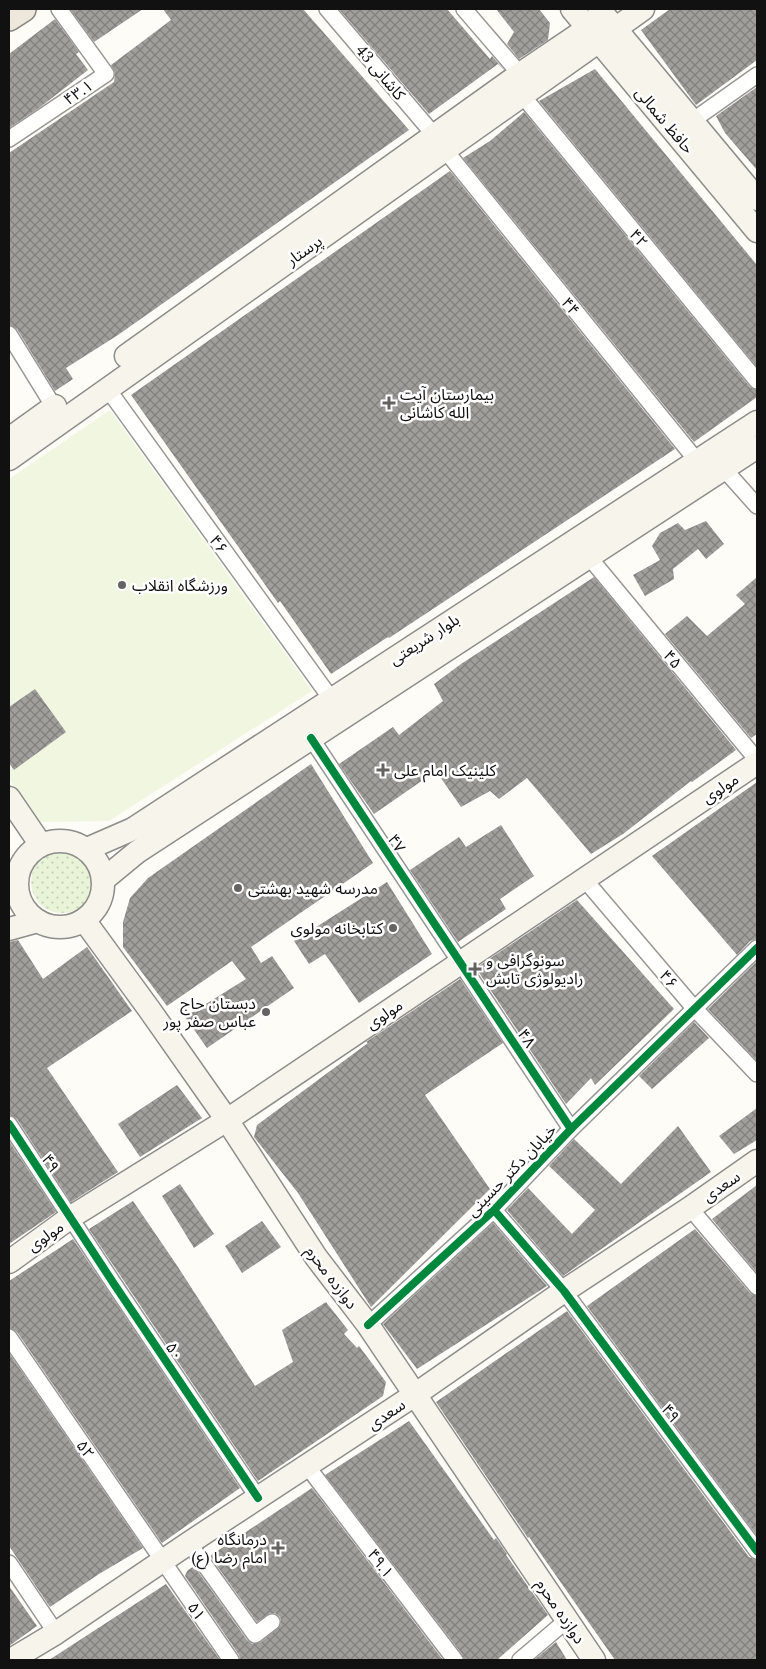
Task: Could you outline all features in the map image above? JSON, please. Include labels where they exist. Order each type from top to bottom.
[{"type":"main road","points":[[9,18],[23,9]]},
{"type":"main road","name":"حافظ شمالی","points":[[572,9],[606,24],[692,121],[757,199]]},
{"type":"main road","name":"پرستار","points":[[9,459],[440,143],[606,24]]},
{"type":"main road","name":"حافظ شمالی","points":[[606,24],[757,231]]},
{"type":"main road","name":"پرستار","points":[[9,439],[440,143]]},
{"type":"main road","name":"بلوار شریعتی","points":[[87,849],[133,830],[757,422]]},
{"type":"main road","name":"بلوار شریعتی","points":[[104,880],[137,852],[757,447]]},
{"type":"main road","name":"مولوی","points":[[9,1262],[71,1218],[226,1120],[461,963],[757,762]]},
{"type":"main road","points":[[9,798],[41,845]]},
{"type":"main road","points":[[56,841],[67,841],[87,849],[101,868],[104,880],[103,892],[93,912],[73,926],[49,926],[38,921],[28,913],[21,903],[13,882],[27,856],[41,845],[56,841]]},
{"type":"main road","name":"دوازده محرم","points":[[84,920],[226,1120],[316,1257],[368,1325],[416,1394],[594,1660]]},
{"type":"main road","points":[[9,929],[38,921]]},
{"type":"main road","name":"سعدی","points":[[11,1660],[33,1654],[56,1633],[416,1394],[564,1291],[690,1208],[757,1161]]},
{"type":"street","name":"۴۳.۱","points":[[9,139],[106,74],[59,9]]},
{"type":"street","name":"کاشانی 43","points":[[327,9],[440,143]]},
{"type":"street","name":"۴۲","points":[[464,9],[521,85],[757,381]]},
{"type":"street","points":[[692,121],[757,75]]},
{"type":"street","name":"۴۴","points":[[440,143],[697,461]]},
{"type":"street","points":[[9,334],[54,407]]},
{"type":"street","name":"۴۶","points":[[107,388],[332,700]]},
{"type":"street","points":[[724,468],[757,506]]},
{"type":"street","name":"۴۵","points":[[589,557],[757,762]]},
{"type":"street","name":"۴۷","points":[[311,738],[461,963]]},
{"type":"street","name":"۴۶","points":[[585,880],[694,1008],[757,1074]]},
{"type":"street","name":"خیابان دکتر حسینی","points":[[368,1325],[494,1210],[571,1129],[757,948]]},
{"type":"street","name":"۴۸","points":[[461,963],[571,1129]]},
{"type":"street","name":"۴۹","points":[[9,1124],[71,1218]]},
{"type":"street","points":[[690,1208],[757,1287]]},
{"type":"street","points":[[494,1210],[564,1291]]},
{"type":"street","name":"۵۰","points":[[71,1218],[258,1498]]},
{"type":"street","name":"۴۹","points":[[564,1291],[757,1551]]},
{"type":"street","name":"۵۲","points":[[9,1337],[164,1561]]},
{"type":"street","name":"۴۹.۱","points":[[308,1466],[455,1660]]},
{"type":"street","points":[[189,1543],[255,1635],[272,1622]]},
{"type":"street","name":"۵۱","points":[[164,1561],[231,1660]]},
{"type":"street","points":[[9,1563],[56,1633]]},
{"type":"street","points":[[520,1660],[568,1620]]},
{"type":"green space","name":"ورزشگاه انقلاب","points":[[110,410],[312,691],[109,821],[38,822],[9,779],[9,479]]},
{"type":"green space","points":[[62,851],[74,853],[84,860],[91,870],[93,882],[91,894],[84,904],[74,911],[62,913],[50,911],[40,904],[33,894],[31,882],[33,870],[40,860],[50,853]]},
{"type":"building","points":[[70,9],[143,9],[94,42]]},
{"type":"building","points":[[163,9],[303,9],[409,130],[118,335],[66,368],[73,379],[55,391],[17,329],[9,325],[9,153],[114,82],[115,73],[111,65],[171,20]]},
{"type":"building","points":[[339,9],[447,9],[490,59],[492,56],[504,70],[498,64],[429,114]]},
{"type":"building","points":[[496,9],[539,9],[550,23],[548,40],[519,59],[507,44],[514,32]]},
{"type":"building","points":[[670,9],[757,9],[757,60],[696,105],[641,30]]},
{"type":"building","points":[[55,19],[79,52],[76,54],[88,70],[39,108],[9,128],[9,54]]},
{"type":"building","points":[[595,69],[757,265],[757,367],[539,101]]},
{"type":"building","points":[[757,87],[757,170],[725,133],[716,116]]},
{"type":"building","points":[[524,112],[750,387],[757,390],[757,397],[694,442],[463,158],[490,141]]},
{"type":"building","name":"بیمارستان آیت الله کاشانی","points":[[450,171],[675,449],[389,638],[331,674],[280,601],[278,603],[131,395]]},
{"type":"building","points":[[706,521],[724,544],[706,559],[698,549],[673,569],[674,579],[645,596],[633,575],[660,560],[652,546],[660,533],[678,523],[685,530]]},
{"type":"building","points":[[594,577],[736,750],[691,781],[623,834],[591,854],[527,778],[499,799],[490,791],[461,807],[436,771],[374,814],[339,764],[393,727],[399,735],[443,701],[434,684],[461,664]]},
{"type":"building","points":[[757,577],[757,734],[751,738],[665,634],[687,616],[707,636],[745,604],[736,595]]},
{"type":"building","points":[[35,689],[66,732],[14,770],[9,763],[9,707]]},
{"type":"building","name":"مدرسه شهید بهشتی","points":[[311,764],[373,863],[251,947],[261,963],[272,956],[294,988],[207,1048],[185,1017],[246,979],[232,961],[167,1006],[123,947],[123,922],[130,898],[148,878]]},
{"type":"building","points":[[757,782],[757,939],[750,941],[737,955],[652,856]]},
{"type":"building","points":[[501,825],[534,876],[500,899],[506,909],[458,942],[410,870],[459,837],[466,847]]},
{"type":"building","points":[[387,882],[432,954],[359,1003],[325,954],[309,964],[294,941]]},
{"type":"building","points":[[577,900],[674,1009],[595,1085],[591,1078],[566,1104],[476,968]]},
{"type":"building","points":[[18,940],[43,979],[87,947],[132,1011],[47,1068],[118,1172],[71,1202],[17,1119],[9,1115],[9,942]]},
{"type":"building","points":[[757,961],[757,1061],[708,1009]]},
{"type":"building","points":[[460,979],[503,1043],[425,1095],[490,1189],[371,1307],[298,1193],[254,1137],[257,1125],[368,1043],[366,1042]]},
{"type":"building","points":[[694,1022],[709,1038],[652,1089],[639,1076]]},
{"type":"building","points":[[177,1085],[202,1118],[140,1157],[118,1124]]},
{"type":"building","points":[[757,1108],[757,1140],[734,1154],[719,1136]]},
{"type":"building","points":[[678,1126],[711,1172],[563,1276],[507,1210],[528,1188],[572,1234],[595,1210],[549,1166],[574,1139],[621,1184]]},
{"type":"building","points":[[9,1141],[56,1212],[9,1244]]},
{"type":"building","points":[[180,1184],[214,1234],[194,1248],[162,1196]]},
{"type":"building","points":[[757,1185],[757,1273],[712,1219]]},
{"type":"building","points":[[133,1201],[255,1386],[293,1362],[282,1330],[326,1302],[348,1330],[344,1334],[357,1348],[359,1346],[386,1382],[383,1396],[258,1481],[89,1229]]},
{"type":"building","points":[[262,1221],[281,1247],[242,1273],[225,1246]]},
{"type":"building","points":[[493,1223],[547,1286],[417,1369],[383,1324]]},
{"type":"building","points":[[695,1229],[750,1293],[757,1296],[757,1536],[587,1306]]},
{"type":"building","points":[[73,1239],[240,1488],[162,1543],[17,1332],[9,1328],[9,1281]]},
{"type":"building","points":[[567,1311],[749,1557],[757,1560],[757,1660],[615,1660],[528,1538],[436,1402]]},
{"type":"building","points":[[9,1353],[143,1548],[99,1574],[50,1607],[9,1546]]},
{"type":"building","points":[[409,1421],[494,1540],[496,1538],[548,1615],[497,1660],[464,1660],[462,1654],[325,1475]]},
{"type":"building","points":[[312,1488],[443,1660],[240,1660],[239,1655],[185,1576],[187,1571],[194,1566],[247,1640],[252,1644],[261,1642],[280,1626],[280,1617],[275,1613],[270,1613],[257,1622],[210,1556]]},
{"type":"building","points":[[166,1584],[220,1660],[49,1660]]},
{"type":"building","points":[[9,1586],[37,1626],[9,1646]]},
{"type":"building","points":[[556,1642],[567,1660],[534,1660]]},
{"type":"cycle path","points":[[311,738],[571,1129]]},
{"type":"cycle path","points":[[368,1325],[494,1210],[571,1129],[757,948]]},
{"type":"cycle path","points":[[9,1124],[258,1498]]},
{"type":"cycle path","points":[[494,1210],[564,1291],[757,1551]]},
{"type":"place","name":"بیمارستان آیت الله کاشانی","points":[[389,403]]},
{"type":"place","name":"ورزشگاه انقلاب","points":[[122,585]]},
{"type":"place","name":"کلینیک امام علی","points":[[383,770]]},
{"type":"place","name":"مدرسه شهید بهشتی","points":[[238,888]]},
{"type":"place","name":"کتابخانه مولوی","points":[[393,928]]},
{"type":"place","name":"سونوگرافی و رادیولوژی تابش","points":[[475,969]]},
{"type":"place","name":"دبستان حاج عباس صفر پور","points":[[266,1012]]},
{"type":"place","name":"درمانگاه امام رضا (ع)","points":[[278,1548]]}]
